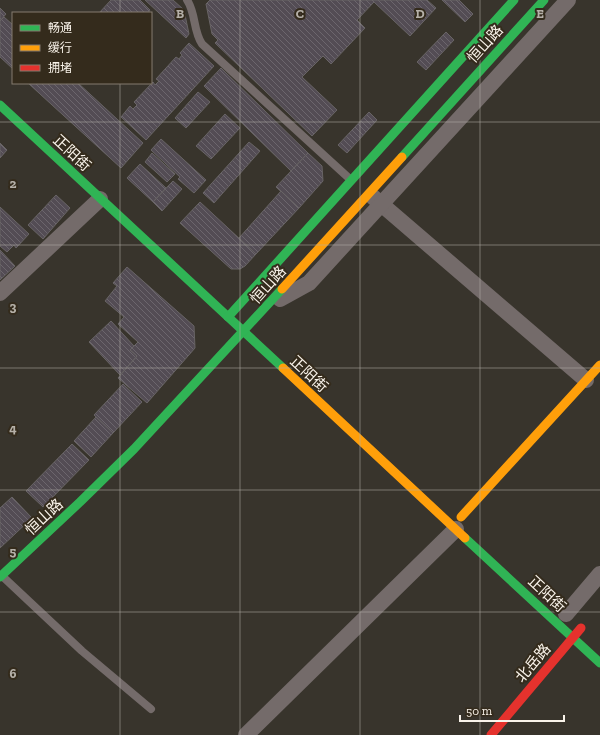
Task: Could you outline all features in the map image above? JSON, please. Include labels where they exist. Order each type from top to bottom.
[{"type":"main road","name":"恒山路","points":[[1,576],[134,449],[244,332],[244,316],[351,181],[514,0]]},
{"type":"main road","name":"恒山路","points":[[228,317],[244,316],[268,306],[544,0]]},
{"type":"main road","name":"正阳街","points":[[0,105],[244,332],[460,520],[573,638],[600,663]]},
{"type":"main road","points":[[460,520],[600,365]]},
{"type":"main road","name":"北岳路","points":[[491,735],[573,638],[573,621]]},
{"type":"street","points":[[268,306],[309,283],[568,0]]},
{"type":"street","points":[[369,194],[586,380]]},
{"type":"street","points":[[0,293],[100,198]]},
{"type":"street","points":[[246,735],[460,520]]},
{"type":"street","points":[[573,621],[600,574]]},
{"type":"lane","points":[[189,1],[192,6],[197,37],[202,44],[351,181]]},
{"type":"lane","points":[[1,576],[82,651],[150,709]]},
{"type":"building","points":[[111,0],[140,0],[150,10],[149,12],[100,12]]},
{"type":"building","points":[[145,0],[173,0],[184,10],[189,34],[186,38]]},
{"type":"building","points":[[210,0],[427,0],[436,8],[410,36],[374,2],[357,20],[365,28],[331,64],[323,56],[302,77],[337,110],[312,136],[215,43],[218,40],[212,34],[206,4]]},
{"type":"building","points":[[442,0],[459,0],[473,14],[465,22]]},
{"type":"building","points":[[0,8],[6,14],[0,21]]},
{"type":"building","points":[[4,17],[12,24],[12,68],[0,57],[0,21]]},
{"type":"building","points":[[446,32],[454,40],[426,70],[417,62]]},
{"type":"building","points":[[189,43],[214,66],[146,140],[121,117],[130,106],[133,109],[137,105],[134,102],[153,82],[155,85],[159,81],[156,79],[176,57],[179,59],[182,55],[180,53]]},
{"type":"building","points":[[221,68],[308,153],[291,171],[204,86]]},
{"type":"building","points":[[29,84],[79,84],[143,143],[121,168]]},
{"type":"building","points":[[198,92],[210,102],[186,128],[175,118]]},
{"type":"building","points":[[369,112],[377,120],[347,153],[338,145]]},
{"type":"building","points":[[225,114],[240,128],[211,159],[196,146]]},
{"type":"building","points":[[161,139],[206,180],[194,193],[178,179],[180,177],[151,150]]},
{"type":"building","points":[[249,142],[260,151],[214,203],[203,193]]},
{"type":"building","points":[[0,143],[7,150],[0,158]]},
{"type":"building","points":[[152,153],[175,174],[167,182],[145,162]]},
{"type":"building","points":[[308,153],[322,166],[323,181],[299,208],[276,187]]},
{"type":"building","points":[[140,164],[166,188],[153,202],[127,178]]},
{"type":"building","points":[[173,181],[182,189],[162,211],[153,202]]},
{"type":"building","points":[[281,191],[299,208],[256,254],[239,238]]},
{"type":"building","points":[[56,195],[70,208],[43,239],[28,225]]},
{"type":"building","points":[[200,202],[256,254],[245,266],[240,269],[231,269],[180,223]]},
{"type":"building","points":[[0,207],[29,234],[16,248],[14,245],[7,252],[0,246]]},
{"type":"building","points":[[0,250],[15,266],[0,280]]},
{"type":"building","points":[[127,267],[194,326],[195,348],[147,403],[118,378],[137,356],[130,350],[138,342],[118,324],[124,317],[105,301],[117,286],[113,283]]},
{"type":"building","points":[[111,321],[134,346],[130,350],[137,356],[120,375],[89,342]]},
{"type":"building","points":[[123,384],[142,402],[113,433],[94,415]]},
{"type":"building","points":[[96,417],[113,433],[91,457],[74,441]]},
{"type":"building","points":[[72,444],[89,460],[43,507],[26,491]]},
{"type":"building","points":[[12,497],[32,518],[0,548],[0,508]]},
{"type":"traffic: fast","points":[[228,317],[514,0]]},
{"type":"traffic: fast","points":[[402,157],[544,0]]},
{"type":"traffic: fast","points":[[0,105],[283,368]]},
{"type":"traffic: fast","points":[[0,577],[134,449],[282,289]]},
{"type":"traffic: fast","points":[[465,538],[600,663]]},
{"type":"traffic: slow","points":[[282,289],[402,157]]},
{"type":"traffic: slow","points":[[461,517],[600,365]]},
{"type":"traffic: slow","points":[[283,368],[465,538]]},
{"type":"traffic: jam","points":[[491,735],[581,628]]}]
